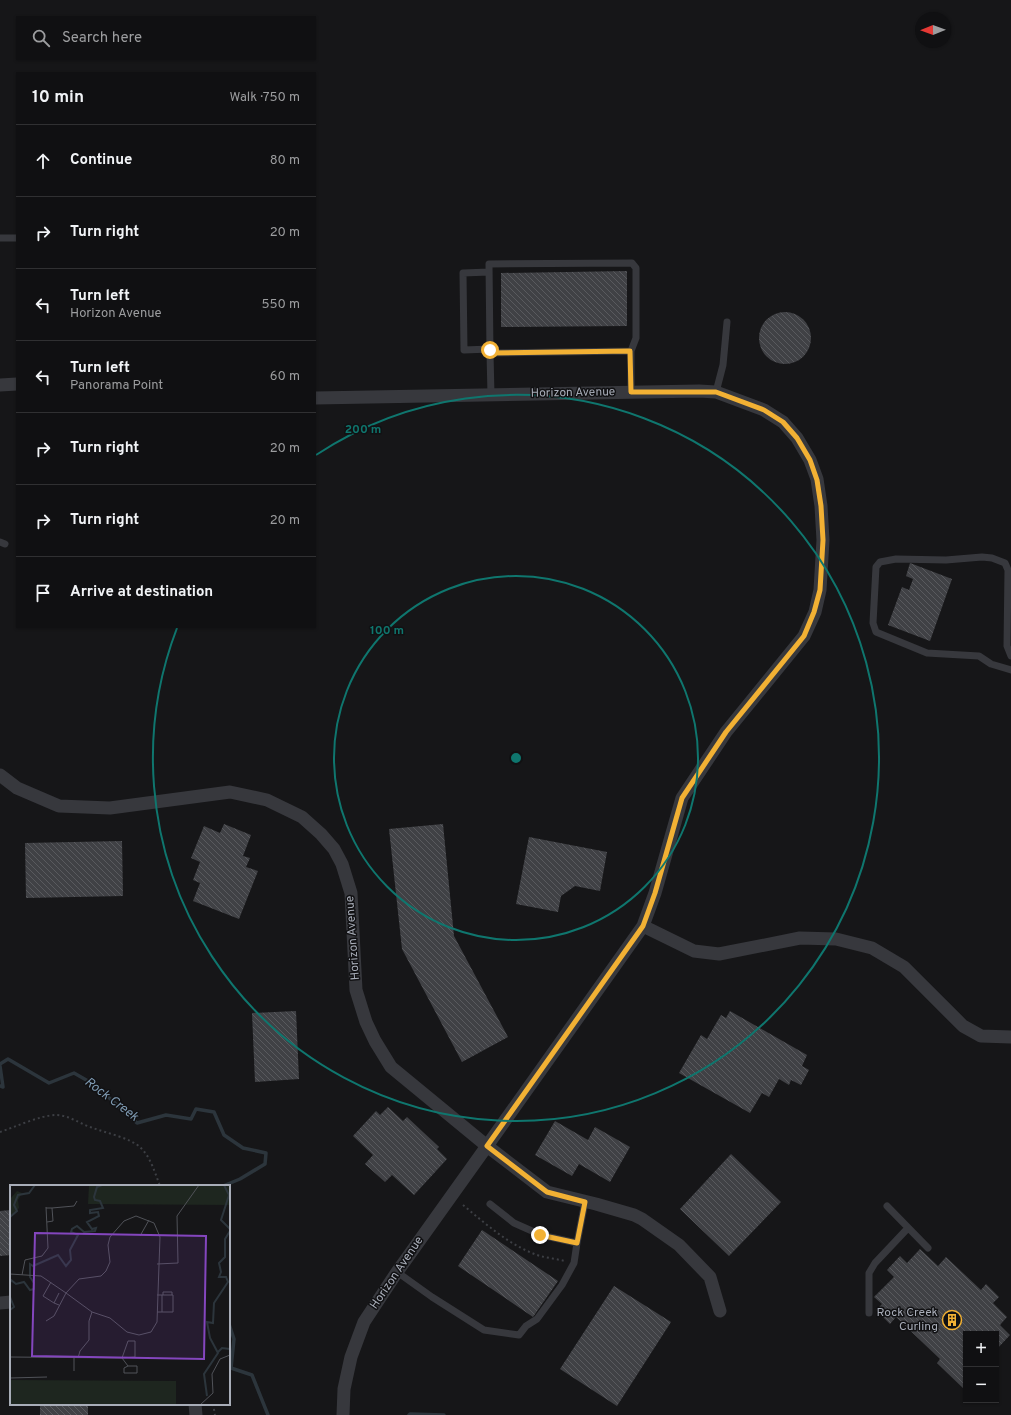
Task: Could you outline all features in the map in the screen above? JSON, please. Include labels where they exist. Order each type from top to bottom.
[{"type":"street","points":[[0,385],[16,384]]},
{"type":"street","name":"Horizon Avenue","points":[[316,398],[631,392],[716,392],[764,410],[783,422],[797,438],[810,460],[817,480],[821,506],[823,540],[820,590],[814,612],[804,636],[726,732],[682,798],[655,893],[643,926],[397,1272],[364,1322],[351,1357],[344,1389],[343,1415]]},
{"type":"street","name":"Horizon Avenue","points":[[0,775],[17,788],[59,806],[110,808],[230,792],[267,800],[302,816],[334,849],[342,864],[351,893],[356,990],[366,1022],[375,1041],[391,1068],[487,1146]]},
{"type":"street","points":[[643,926],[694,951],[719,954],[800,938],[836,939],[872,948],[904,967],[963,1026],[981,1036],[1011,1037]]},
{"type":"street","points":[[487,1146],[547,1192],[596,1204],[638,1217],[679,1245],[710,1277],[720,1311]]},
{"type":"street","points":[[0,1303],[10,1302]]},
{"type":"street","points":[[195,1405],[196,1415]]},
{"type":"lane","points":[[0,238],[16,238]]},
{"type":"lane","points":[[491,395],[489,264],[632,263],[636,268],[636,338],[630,351],[631,392]]},
{"type":"lane","points":[[489,272],[463,272],[464,350],[630,351]]},
{"type":"lane","points":[[716,392],[722,365],[727,322]]},
{"type":"lane","points":[[1011,656],[1007,646],[1008,570],[1005,563],[992,558],[982,557],[946,560],[896,559],[880,562],[876,567],[873,623],[876,632],[927,654],[979,656],[991,664],[1011,670]]},
{"type":"lane","points":[[397,1272],[484,1330],[519,1335],[526,1326],[537,1319],[562,1285],[574,1263],[585,1202]]},
{"type":"lane","points":[[490,1204],[514,1223],[540,1235],[577,1243]]},
{"type":"lane","points":[[887,1206],[928,1248]]},
{"type":"lane","points":[[869,1313],[869,1273],[875,1263],[908,1228]]},
{"type":"path","points":[[0,1132],[45,1116],[64,1116],[91,1128],[130,1141],[140,1147],[153,1167],[160,1185]]},
{"type":"path","points":[[463,1205],[503,1238],[541,1256],[565,1261]]},
{"type":"path","points":[[213,1405],[215,1415]]},
{"type":"building","points":[[627,271],[627,326],[501,327],[501,273]]},
{"type":"building","points":[[780,312],[790,312],[804,319],[811,333],[811,343],[804,357],[790,364],[780,364],[770,360],[763,353],[759,343],[759,333],[763,323],[770,316]]},
{"type":"building","points":[[910,563],[952,579],[930,641],[888,625],[902,587],[909,590],[913,579],[906,576]]},
{"type":"building","points":[[224,824],[251,835],[243,856],[250,858],[246,867],[258,871],[239,919],[193,901],[200,883],[193,880],[200,862],[191,858],[204,826],[220,833]]},
{"type":"building","points":[[443,824],[454,936],[508,1037],[462,1062],[402,949],[389,829]]},
{"type":"building","points":[[529,837],[607,852],[600,891],[575,886],[561,896],[558,912],[516,904]]},
{"type":"building","points":[[122,841],[123,896],[26,898],[25,843]]},
{"type":"building","points":[[296,1011],[299,1079],[255,1082],[252,1013]]},
{"type":"building","points":[[730,1011],[807,1055],[802,1066],[809,1070],[801,1085],[791,1080],[789,1085],[779,1079],[769,1097],[762,1093],[750,1113],[679,1073],[701,1035],[707,1039],[721,1015],[726,1018]]},
{"type":"building","points":[[388,1107],[403,1121],[407,1117],[439,1147],[437,1149],[447,1159],[414,1195],[392,1175],[385,1182],[365,1164],[373,1155],[353,1136],[376,1111],[380,1115]]},
{"type":"building","points":[[555,1121],[588,1140],[595,1127],[630,1147],[610,1182],[579,1164],[572,1176],[535,1155]]},
{"type":"building","points":[[731,1154],[781,1202],[729,1256],[680,1209]]},
{"type":"building","points":[[10,1210],[10,1255],[0,1256],[0,1211]]},
{"type":"building","points":[[482,1230],[558,1281],[533,1317],[458,1266]]},
{"type":"building","name":"Rock Creek Curling","points":[[920,1249],[938,1266],[946,1257],[981,1290],[986,1284],[999,1297],[993,1303],[1007,1317],[1000,1325],[1010,1335],[999,1347],[999,1331],[963,1331],[963,1388],[937,1363],[940,1359],[896,1317],[890,1324],[876,1310],[882,1304],[874,1297],[894,1277],[887,1270],[900,1256],[907,1263]]},
{"type":"building","points":[[614,1286],[671,1322],[617,1406],[560,1369]]},
{"type":"building","points":[[40,1405],[88,1405],[88,1415],[40,1415]]},
{"type":"waterway","name":"Rock Creek","points":[[0,1064],[8,1059],[49,1083],[74,1073],[95,1085],[137,1123],[166,1115],[191,1119],[196,1109],[214,1112],[224,1135],[243,1148],[266,1153],[265,1164],[240,1179],[225,1185]]},
{"type":"waterway","name":"Rock Creek","points":[[0,1066],[3,1087],[0,1086]]},
{"type":"waterway","name":"Rock Creek","points":[[230,1327],[234,1339],[231,1368],[252,1375],[268,1415]]},
{"type":"waterway","name":"Rock Creek","points":[[409,1415],[444,1415]]},
{"type":"place","name":"Rock Creek Curling","points":[[952,1320]]},
{"type":"route","points":[[490,350],[490,353],[630,351],[631,392],[716,392],[764,410],[783,422],[797,438],[810,460],[817,480],[821,506],[823,540],[820,590],[814,612],[804,636],[726,732],[692,781],[682,798],[655,893],[643,926],[487,1146],[547,1192],[585,1202],[577,1243],[540,1235]]}]
